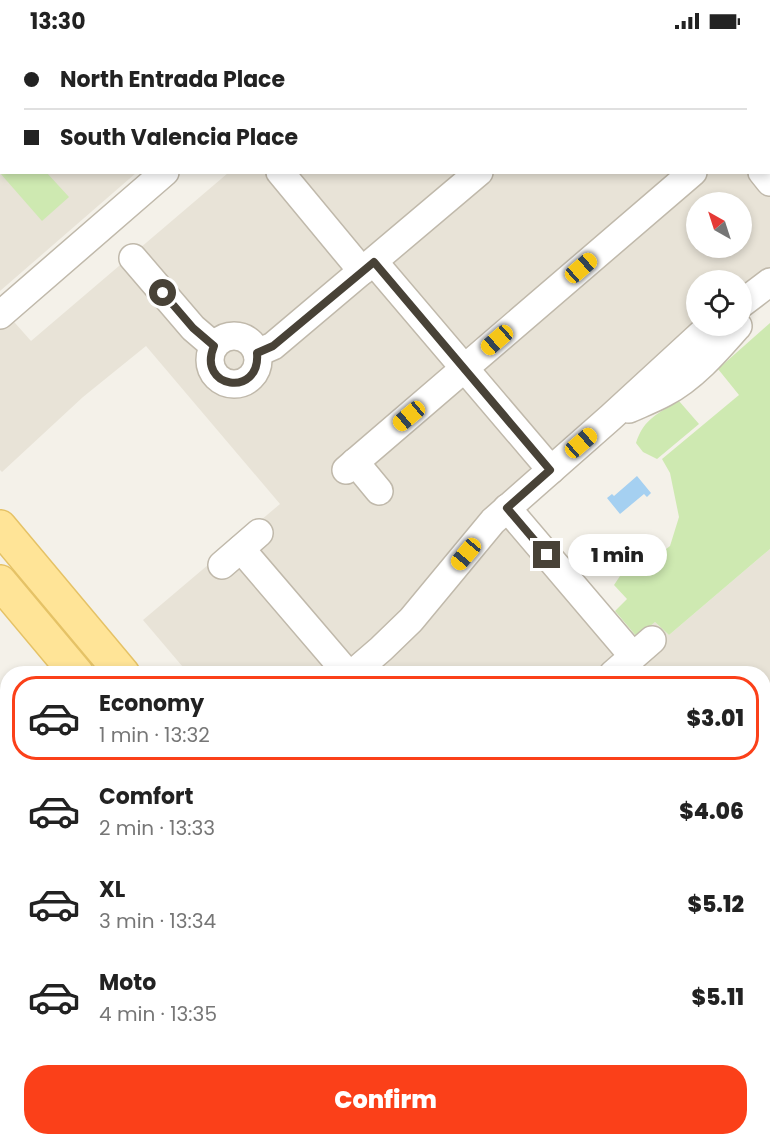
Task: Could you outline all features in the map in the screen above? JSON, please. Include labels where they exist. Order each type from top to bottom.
[{"type":"main road","points":[[0,527],[116,666]]},
{"type":"main road","points":[[0,582],[70,666]]},
{"type":"street","points":[[0,315],[163,174]]},
{"type":"street","points":[[282,174],[464,369],[550,470]]},
{"type":"street","points":[[257,353],[273,346],[477,174]]},
{"type":"street","points":[[379,491],[350,466],[691,174]]},
{"type":"street","points":[[133,258],[193,328],[214,346]]},
{"type":"street","points":[[234,336],[248,340],[257,353],[258,361],[252,375],[246,380],[230,383],[223,381],[212,369],[210,362],[214,346],[226,337],[234,336]]},
{"type":"street","points":[[361,666],[411,620],[507,508],[699,336]]},
{"type":"street","points":[[611,417],[665,393],[680,383],[729,336]]},
{"type":"street","points":[[507,508],[633,656]]},
{"type":"street","points":[[241,549],[341,666]]},
{"type":"shaded area","points":[[0,174],[135,174],[0,291]]},
{"type":"shaded area","points":[[227,174],[770,174],[770,267],[752,283],[752,270],[686,270],[686,335],[511,493],[636,636],[655,622],[669,635],[770,549],[770,666],[182,666],[143,620],[280,504],[146,346],[83,397],[2,472],[0,470],[0,306],[31,341]]},
{"type":"green space","points":[[1,174],[48,174],[69,197],[42,221]]},
{"type":"green space","points":[[770,323],[770,549],[669,635],[655,622],[637,637],[615,611],[627,599],[614,585],[624,570],[650,561],[670,546],[679,517],[670,473],[662,459],[739,395],[718,369]]},
{"type":"green space","points":[[679,401],[699,424],[657,459],[643,452],[636,443],[643,428],[653,417]]},
{"type":"water","points":[[637,476],[651,493],[647,497],[644,494],[620,514],[607,498],[612,494],[614,496]]},
{"type":"route","points":[[163,293],[193,328],[214,346],[210,362],[216,376],[223,381],[238,383],[246,380],[256,369],[257,353],[273,346],[374,262],[550,470],[507,508],[547,555]]}]
